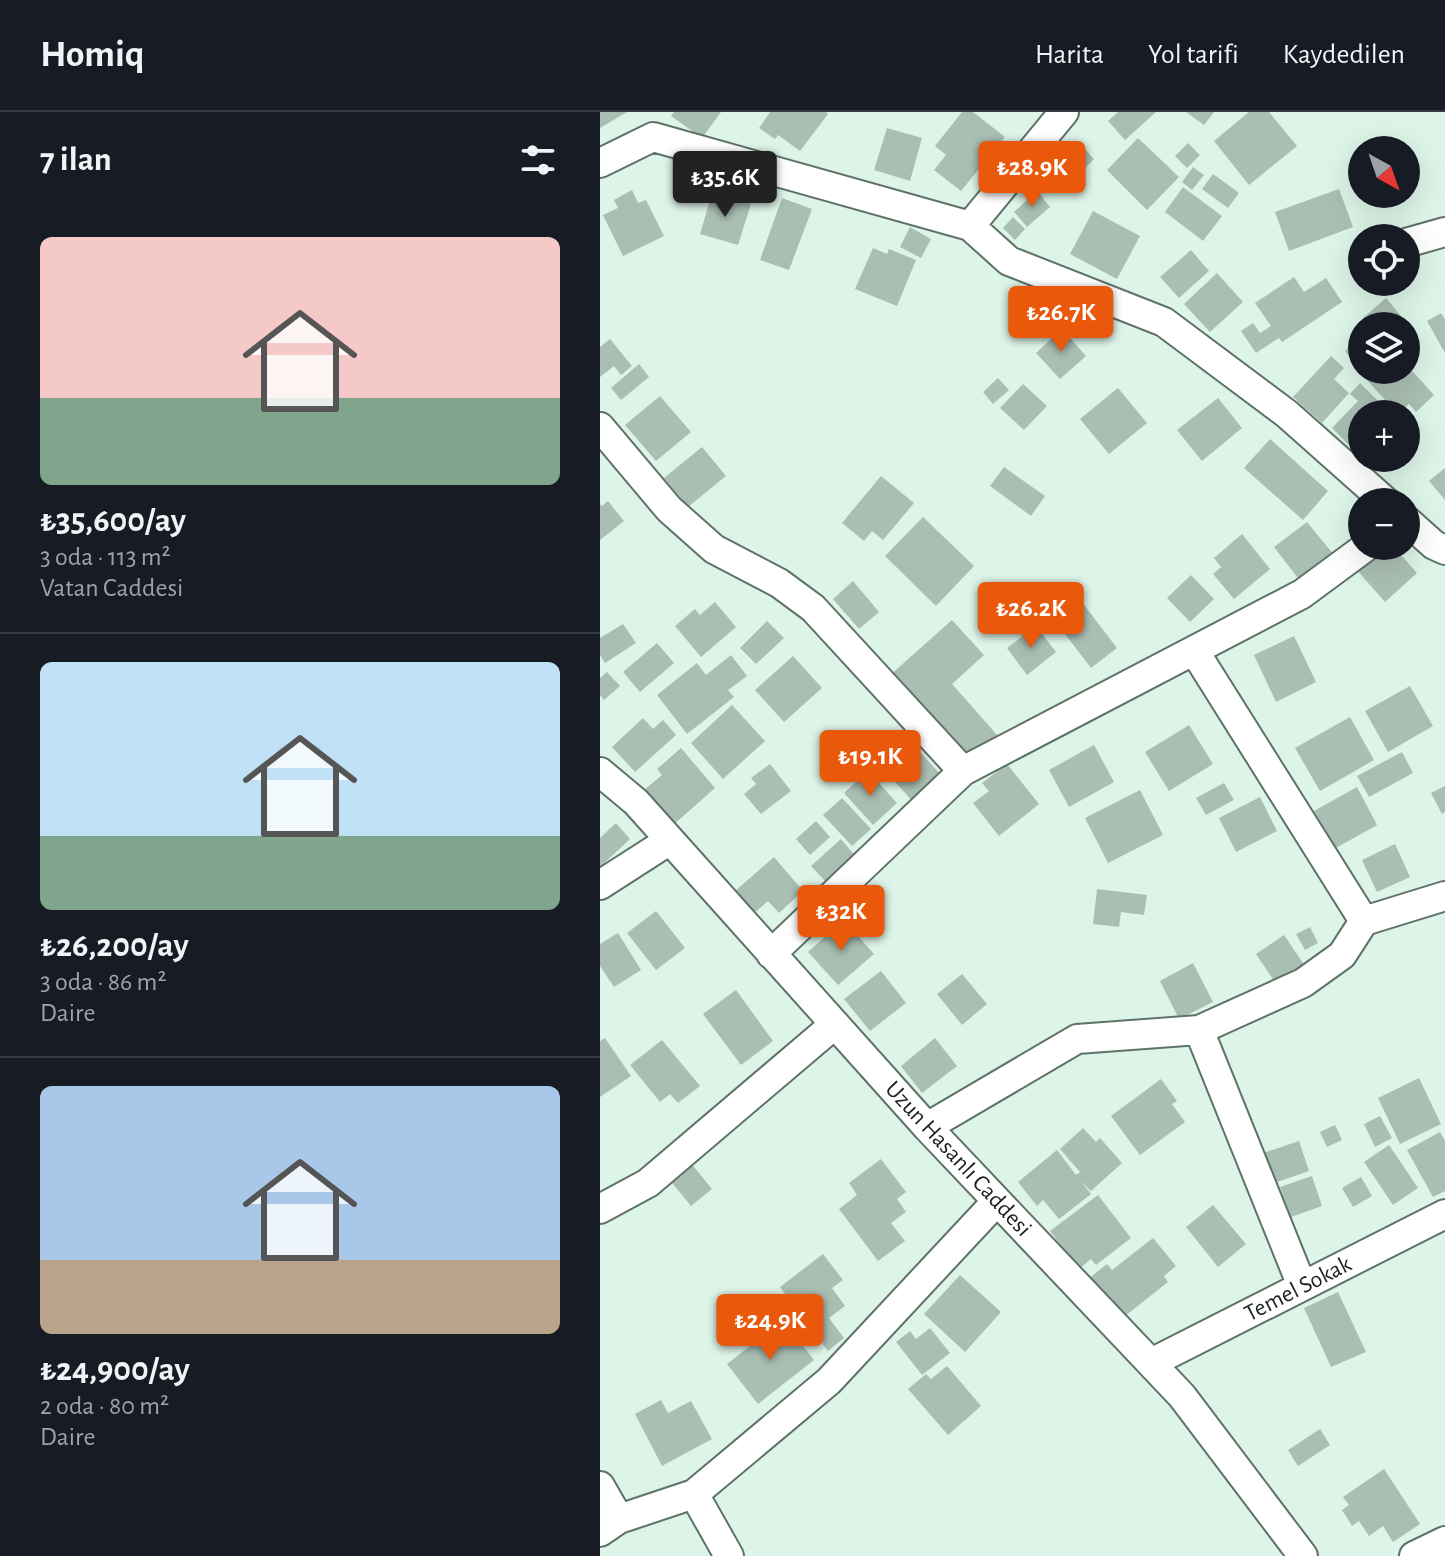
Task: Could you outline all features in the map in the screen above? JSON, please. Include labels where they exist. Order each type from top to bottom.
[{"type":"street","points":[[970,226],[1064,112]]},
{"type":"street","points":[[600,163],[659,124],[970,226],[1009,261],[1164,322],[1287,414],[1370,488]]},
{"type":"street","points":[[1420,239],[1445,232]]},
{"type":"street","points":[[600,427],[669,509],[714,549],[779,583],[813,608],[963,771]]},
{"type":"street","points":[[1420,532],[1445,550]]},
{"type":"street","points":[[771,954],[963,771],[1302,594],[1348,560]]},
{"type":"street","points":[[1195,652],[1364,921]]},
{"type":"street","name":"Uzun Hasanlı Caddesi","points":[[600,772],[636,802],[927,1127],[1182,1396],[1303,1556]]},
{"type":"street","points":[[600,885],[670,840]]},
{"type":"street","points":[[927,1127],[1077,1039],[1199,1030],[1303,983],[1342,955],[1364,921],[1445,896]]},
{"type":"street","points":[[600,1209],[648,1183],[835,1024]]},
{"type":"street","points":[[1199,1030],[1302,1286]]},
{"type":"street","points":[[600,1486],[610,1525],[694,1494],[829,1381],[997,1201]]},
{"type":"street","name":"Temel Sokak","points":[[1151,1363],[1445,1214]]},
{"type":"street","points":[[694,1494],[729,1556]]},
{"type":"street","points":[[1414,1556],[1445,1541]]},
{"type":"building","points":[[600,112],[627,112],[600,128]]},
{"type":"building","points":[[674,112],[721,112],[702,138],[671,116]]},
{"type":"building","points":[[770,112],[828,114],[800,151],[778,135],[775,139],[759,128]]},
{"type":"building","points":[[962,112],[973,112],[1005,137],[961,191],[934,170],[946,155],[935,146]]},
{"type":"building","points":[[1118,112],[1156,112],[1125,140],[1108,121]]},
{"type":"building","points":[[1186,112],[1214,112],[1204,125]]},
{"type":"building","points":[[1249,112],[1269,112],[1297,146],[1249,185],[1214,141]]},
{"type":"building","points":[[887,128],[922,138],[910,181],[874,170]]},
{"type":"building","points":[[1138,138],[1179,177],[1147,210],[1107,170]]},
{"type":"building","points":[[1188,143],[1200,155],[1187,168],[1175,156]]},
{"type":"building","points":[[1082,146],[1094,159],[1080,173],[1067,159]]},
{"type":"building","points":[[1051,156],[1063,167],[1053,178],[1041,167]]},
{"type":"building","points":[[707,166],[727,170],[723,190],[703,186]]},
{"type":"building","points":[[1193,167],[1204,175],[1192,190],[1182,182]]},
{"type":"building","points":[[1213,174],[1239,193],[1228,208],[1202,189]]},
{"type":"building","points":[[1183,187],[1222,216],[1203,241],[1165,212]]},
{"type":"building","points":[[1339,189],[1352,224],[1348,224],[1348,229],[1289,251],[1275,212]]},
{"type":"building","points":[[632,190],[638,203],[646,200],[664,236],[623,256],[603,215],[618,208],[614,200]]},
{"type":"building","points":[[1037,191],[1050,207],[1027,227],[1014,212]]},
{"type":"building","points":[[712,193],[751,204],[738,245],[700,234]]},
{"type":"building","points":[[782,198],[812,209],[789,270],[760,260]]},
{"type":"building","points":[[1093,211],[1140,236],[1117,279],[1070,254]]},
{"type":"building","points":[[1013,217],[1025,229],[1015,240],[1003,228]]},
{"type":"building","points":[[910,227],[931,239],[921,258],[900,247]]},
{"type":"building","points":[[873,248],[887,254],[889,249],[916,260],[897,306],[855,289]]},
{"type":"building","points":[[1191,250],[1209,271],[1179,298],[1160,277]]},
{"type":"building","points":[[1217,273],[1243,302],[1210,332],[1184,304]]},
{"type":"building","points":[[1294,277],[1304,292],[1326,278],[1342,302],[1282,342],[1279,338],[1256,353],[1241,331],[1253,323],[1260,333],[1271,326],[1255,303]]},
{"type":"building","points":[[1386,298],[1398,312],[1370,312]]},
{"type":"building","points":[[1441,313],[1445,319],[1445,353],[1427,321]]},
{"type":"building","points":[[1062,329],[1086,356],[1060,379],[1036,353]]},
{"type":"building","points":[[610,339],[632,366],[621,375],[614,366],[600,377],[600,347]]},
{"type":"building","points":[[1331,356],[1344,368],[1334,379],[1349,393],[1322,423],[1293,397]]},
{"type":"building","points":[[639,364],[649,377],[621,400],[611,388]]},
{"type":"building","points":[[998,378],[1009,390],[993,404],[983,392]]},
{"type":"building","points":[[1420,380],[1434,395],[1420,408],[1420,400],[1385,400],[1370,384],[1420,384]]},
{"type":"building","points":[[1023,384],[1047,406],[1024,430],[1000,408]]},
{"type":"building","points":[[1361,384],[1377,400],[1357,400],[1350,394]]},
{"type":"building","points":[[1118,388],[1147,423],[1109,454],[1080,419]]},
{"type":"building","points":[[660,396],[691,432],[656,461],[625,425]]},
{"type":"building","points":[[1218,398],[1242,428],[1202,461],[1177,430]]},
{"type":"building","points":[[1348,411],[1348,444],[1332,428]]},
{"type":"building","points":[[1270,439],[1328,491],[1303,520],[1244,468]]},
{"type":"building","points":[[702,447],[726,476],[688,507],[664,478]]},
{"type":"building","points":[[1004,467],[1045,496],[1031,516],[990,486]]},
{"type":"building","points":[[1445,468],[1445,500],[1429,481]]},
{"type":"building","points":[[881,476],[914,503],[883,540],[872,531],[864,541],[842,523]]},
{"type":"building","points":[[608,501],[624,521],[600,540],[600,504],[602,506]]},
{"type":"building","points":[[923,517],[974,566],[936,606],[885,556]]},
{"type":"building","points":[[1307,522],[1338,560],[1304,586],[1274,547]]},
{"type":"building","points":[[1242,534],[1270,569],[1234,599],[1213,574],[1221,567],[1214,558]]},
{"type":"building","points":[[1366,560],[1405,560],[1417,573],[1385,602],[1356,569]]},
{"type":"building","points":[[1191,575],[1214,599],[1190,622],[1167,598]]},
{"type":"building","points":[[853,581],[879,612],[859,629],[833,599]]},
{"type":"building","points":[[1078,597],[1117,648],[1091,668],[1052,617]]},
{"type":"building","points":[[715,602],[736,627],[701,657],[675,626],[695,609],[700,615]]},
{"type":"building","points":[[952,620],[984,655],[952,684],[998,736],[966,765],[888,677]]},
{"type":"building","points":[[767,621],[784,638],[756,664],[740,648]]},
{"type":"building","points":[[623,624],[636,643],[605,663],[600,655],[600,638]]},
{"type":"building","points":[[1036,626],[1056,652],[1027,675],[1007,648]]},
{"type":"building","points":[[1294,636],[1316,682],[1276,702],[1254,655]]},
{"type":"building","points":[[657,643],[674,663],[640,692],[623,672]]},
{"type":"building","points":[[731,655],[747,676],[728,690],[734,697],[687,734],[657,695],[697,663],[706,675]]},
{"type":"building","points":[[793,656],[822,688],[784,722],[755,690]]},
{"type":"building","points":[[607,672],[620,686],[604,700],[600,695],[600,678]]},
{"type":"building","points":[[1410,686],[1433,726],[1388,752],[1365,711]]},
{"type":"building","points":[[732,705],[765,741],[723,779],[691,743]]},
{"type":"building","points":[[1350,717],[1374,760],[1320,791],[1295,748]]},
{"type":"building","points":[[643,718],[653,729],[663,720],[676,735],[635,772],[612,747]]},
{"type":"building","points":[[1189,725],[1213,764],[1169,791],[1145,752]]},
{"type":"building","points":[[913,744],[941,775],[912,801],[884,769]]},
{"type":"building","points":[[1094,745],[1114,782],[1069,807],[1049,770]]},
{"type":"building","points":[[681,748],[715,788],[672,826],[643,791],[662,775],[657,769]]},
{"type":"building","points":[[1402,752],[1413,773],[1369,797],[1357,776]]},
{"type":"building","points":[[770,764],[791,791],[761,814],[744,794],[756,784],[751,778]]},
{"type":"building","points":[[1007,764],[1039,804],[999,836],[973,803],[989,791],[982,783]]},
{"type":"building","points":[[868,771],[897,803],[873,825],[844,793]]},
{"type":"building","points":[[1224,783],[1234,800],[1206,815],[1196,798]]},
{"type":"building","points":[[1445,786],[1445,812],[1442,814],[1431,793]]},
{"type":"building","points":[[1357,787],[1377,825],[1334,849],[1314,811]]},
{"type":"building","points":[[1140,790],[1163,835],[1108,863],[1085,818]]},
{"type":"building","points":[[1260,797],[1277,831],[1236,852],[1219,818]]},
{"type":"building","points":[[842,798],[871,829],[852,846],[823,815]]},
{"type":"building","points":[[816,821],[830,837],[810,855],[796,839]]},
{"type":"building","points":[[616,823],[630,839],[600,867],[600,838]]},
{"type":"building","points":[[841,839],[856,857],[827,883],[811,866]]},
{"type":"building","points":[[1395,844],[1410,877],[1377,892],[1362,860]]},
{"type":"building","points":[[774,857],[803,891],[779,913],[768,901],[753,914],[734,892]]},
{"type":"building","points":[[1097,889],[1147,895],[1144,915],[1121,912],[1119,927],[1093,924]]},
{"type":"building","points":[[656,911],[685,948],[656,970],[627,933]]},
{"type":"building","points":[[844,920],[874,954],[838,985],[808,952]]},
{"type":"building","points":[[1310,927],[1318,943],[1305,950],[1296,934]]},
{"type":"building","points":[[618,933],[641,970],[614,987],[600,966],[600,944]]},
{"type":"building","points":[[1284,935],[1307,969],[1279,988],[1256,954]]},
{"type":"building","points":[[1193,963],[1213,1002],[1179,1019],[1160,981]]},
{"type":"building","points":[[881,971],[906,1003],[870,1031],[844,999]]},
{"type":"building","points":[[962,974],[987,1004],[962,1025],[937,994]]},
{"type":"building","points":[[736,990],[773,1041],[741,1065],[703,1014]]},
{"type":"building","points":[[605,1038],[631,1076],[600,1097],[600,1041]]},
{"type":"building","points":[[935,1038],[957,1066],[922,1093],[901,1066]]},
{"type":"building","points":[[662,1040],[700,1086],[678,1103],[670,1094],[660,1102],[630,1065]]},
{"type":"building","points":[[1419,1078],[1441,1124],[1400,1144],[1378,1098]]},
{"type":"building","points":[[1161,1079],[1177,1101],[1172,1104],[1185,1122],[1140,1155],[1111,1116]]},
{"type":"building","points":[[1380,1116],[1392,1138],[1375,1147],[1364,1124]]},
{"type":"building","points":[[1335,1125],[1342,1140],[1327,1147],[1320,1132]]},
{"type":"building","points":[[1083,1128],[1096,1142],[1100,1138],[1122,1163],[1091,1191],[1081,1181],[1091,1194],[1059,1219],[1043,1200],[1037,1206],[1018,1182],[1057,1150],[1076,1175],[1080,1172],[1060,1149]]},
{"type":"building","points":[[1440,1132],[1445,1141],[1445,1191],[1433,1197],[1407,1150]]},
{"type":"building","points":[[1299,1141],[1309,1171],[1271,1184],[1260,1154]]},
{"type":"building","points":[[1389,1145],[1418,1188],[1393,1205],[1364,1162]]},
{"type":"building","points":[[881,1159],[906,1192],[897,1199],[906,1212],[891,1223],[905,1241],[878,1261],[839,1209],[857,1195],[849,1183]]},
{"type":"building","points":[[690,1162],[712,1189],[691,1206],[669,1179]]},
{"type":"building","points":[[1312,1176],[1322,1206],[1291,1217],[1280,1187]]},
{"type":"building","points":[[1361,1177],[1372,1196],[1353,1207],[1342,1188]]},
{"type":"building","points":[[1098,1195],[1131,1238],[1096,1265],[1091,1259],[1079,1269],[1050,1231]]},
{"type":"building","points":[[1213,1205],[1246,1244],[1218,1267],[1186,1227]]},
{"type":"building","points":[[1153,1238],[1176,1266],[1164,1276],[1168,1282],[1120,1320],[1088,1279],[1107,1264],[1112,1270]]},
{"type":"building","points":[[823,1254],[843,1280],[832,1288],[845,1306],[829,1318],[844,1338],[828,1351],[780,1287]]},
{"type":"building","points":[[960,1275],[1001,1312],[965,1352],[924,1314]]},
{"type":"building","points":[[1338,1292],[1366,1352],[1331,1367],[1304,1308]]},
{"type":"building","points":[[783,1320],[814,1360],[758,1404],[727,1364]]},
{"type":"building","points":[[930,1328],[950,1353],[922,1375],[896,1342],[910,1331],[916,1339]]},
{"type":"building","points":[[947,1366],[981,1406],[948,1435],[908,1389],[926,1374],[931,1379]]},
{"type":"building","points":[[661,1400],[668,1413],[691,1401],[712,1439],[662,1466],[635,1414]]},
{"type":"building","points":[[1320,1429],[1330,1445],[1298,1466],[1288,1450]]},
{"type":"building","points":[[1384,1469],[1420,1524],[1393,1542],[1383,1526],[1369,1536],[1359,1521],[1352,1526],[1342,1510],[1349,1505],[1343,1497]]}]
